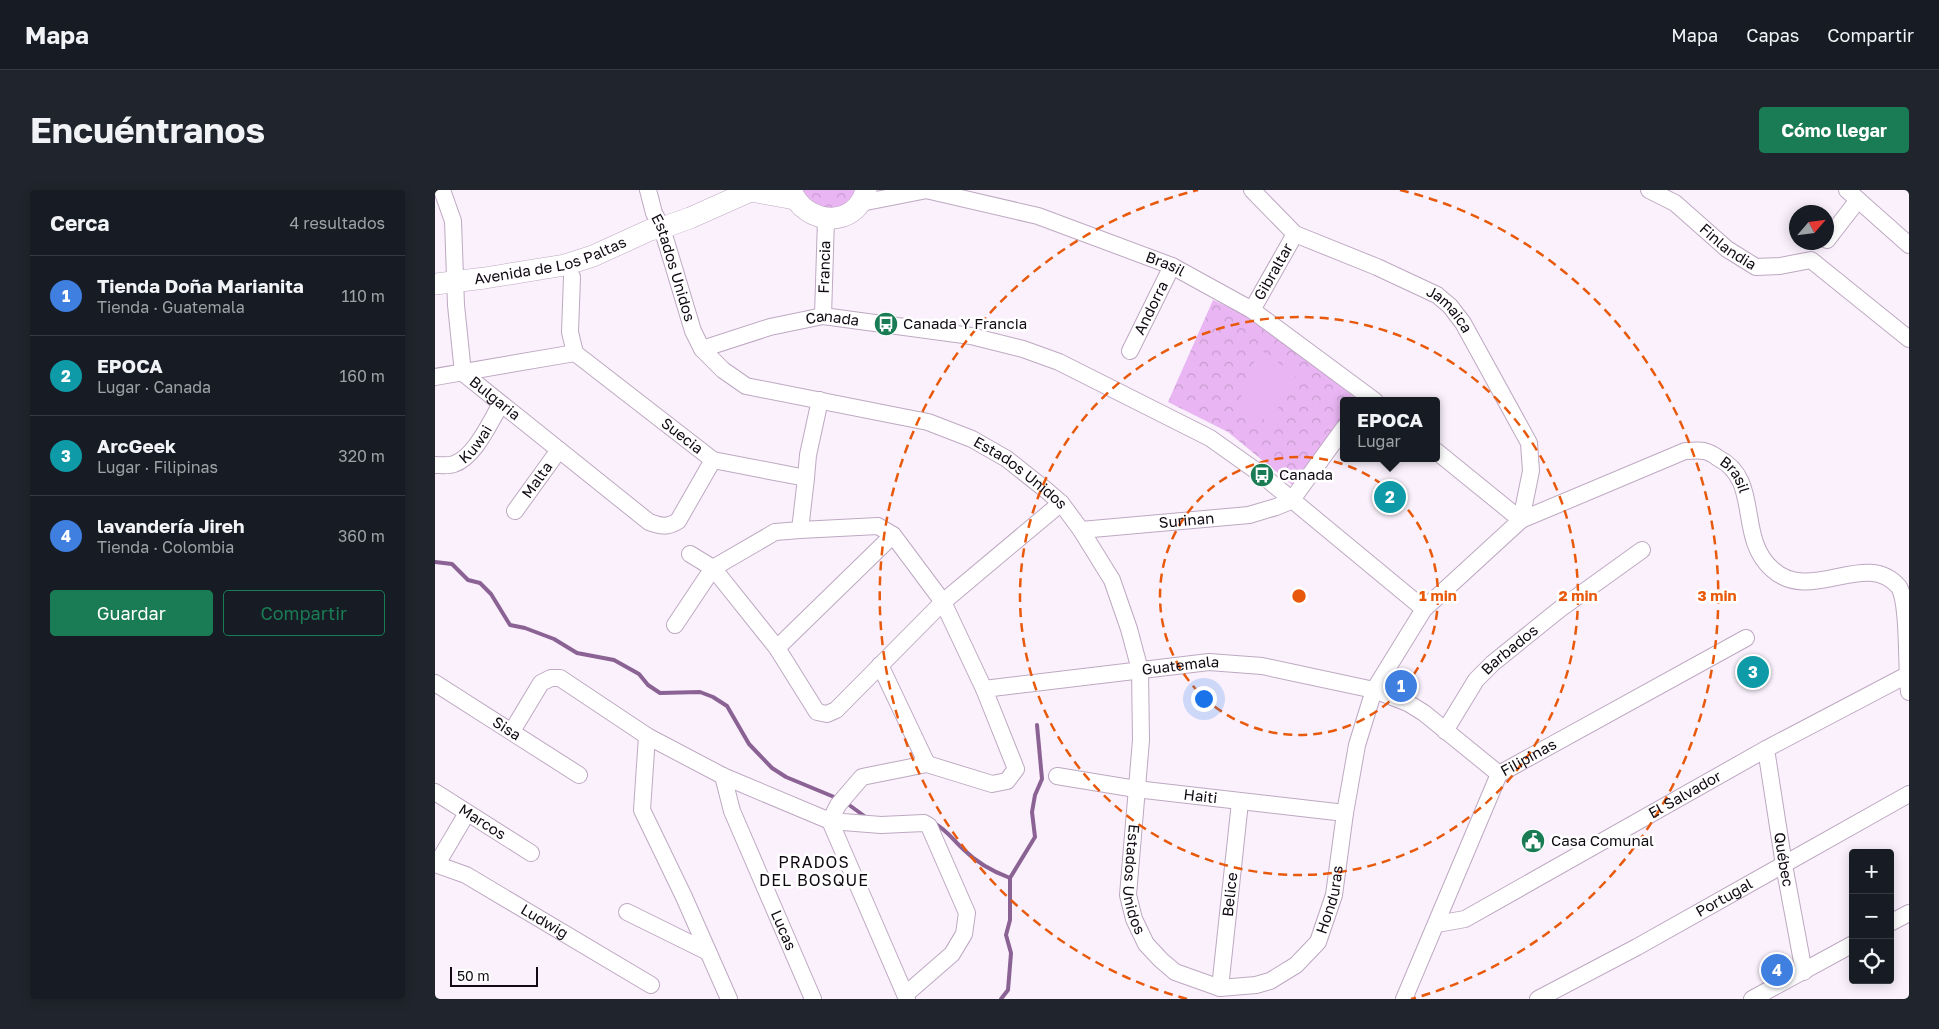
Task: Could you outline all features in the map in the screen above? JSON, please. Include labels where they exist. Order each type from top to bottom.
[{"type":"main road","name":"Avenida de Los Paltas","points":[[435,296],[456,288],[565,265],[593,256],[651,230],[663,228],[752,190],[793,195]]},
{"type":"main road","points":[[793,195],[803,209],[814,216],[826,219],[839,217],[851,212],[864,196]]},
{"type":"main road","name":"Avenida de Los Paltas","points":[[435,284],[456,288],[572,277],[619,258],[648,243],[655,239],[663,228]]},
{"type":"street","name":"Estados Unidos","points":[[649,190],[655,213],[663,228],[693,331],[702,349],[723,370],[746,386],[929,422],[972,439],[1007,459],[1061,503],[1081,530],[1112,580],[1129,629],[1140,670],[1141,740],[1128,895],[1134,919],[1146,944]]},
{"type":"street","name":"Brasil","points":[[864,196],[926,190],[1038,216],[1172,266],[1252,310],[1367,397]]},
{"type":"street","name":"Jamaica","points":[[1252,190],[1295,234],[1377,267],[1437,295],[1450,306],[1463,323],[1529,444],[1531,472],[1521,520]]},
{"type":"street","name":"Finlandia","points":[[1649,190],[1675,203],[1727,249],[1756,267],[1780,266],[1811,260]]},
{"type":"street","name":"Bulgaria","points":[[441,194],[453,221],[463,373],[649,522],[661,526],[671,526],[678,521],[713,460]]},
{"type":"street","points":[[1834,227],[1852,195],[1909,245]]},
{"type":"street","name":"Francia","points":[[823,316],[826,219]]},
{"type":"street","name":"Gibraltar","points":[[1252,310],[1295,234]]},
{"type":"street","points":[[1819,250],[1811,260],[1909,339]]},
{"type":"street","name":"Andorra","points":[[1130,351],[1172,266]]},
{"type":"street","points":[[435,377],[575,353],[570,332],[572,277]]},
{"type":"street","name":"Canada","points":[[702,349],[770,327],[823,316],[971,336],[1023,349],[1059,362],[1210,438],[1262,475],[1291,501],[1425,609]]},
{"type":"street","name":"Suecia","points":[[575,353],[713,460],[806,478]]},
{"type":"street","points":[[800,530],[808,455],[820,400]]},
{"type":"street","name":"Kuwai","points":[[435,465],[452,465],[463,460],[471,452],[501,404]]},
{"type":"street","points":[[1291,501],[1340,434]]},
{"type":"street","name":"Malta","points":[[515,512],[559,450]]},
{"type":"street","name":"Brasil","points":[[1521,520],[1685,451],[1705,451],[1724,461],[1735,472],[1743,485],[1755,546],[1764,562],[1776,573],[1808,582],[1862,572],[1877,572],[1890,577],[1901,590],[1905,605],[1908,630],[1907,675],[1909,692]]},
{"type":"street","points":[[1440,454],[1521,520]]},
{"type":"street","name":"Surinan","points":[[1081,530],[1249,515],[1291,501]]},
{"type":"street","points":[[690,554],[713,568],[777,648],[817,712],[827,714],[836,710],[943,602],[1061,503]]},
{"type":"street","name":"Honduras","points":[[1146,944],[1175,972],[1220,988],[1256,985],[1270,981],[1296,966],[1318,942],[1334,895],[1345,813],[1357,745],[1374,690],[1425,609],[1521,520]]},
{"type":"street","points":[[675,625],[713,568],[775,532],[878,526],[893,535],[943,602],[984,689],[1016,769],[1007,781],[993,784],[927,764],[862,777],[838,805],[829,821]]},
{"type":"street","points":[[777,648],[893,535]]},
{"type":"street","name":"Barbados","points":[[1445,732],[1475,680],[1493,663],[1560,608],[1642,550]]},
{"type":"street","name":"Filipinas","points":[[1404,999],[1499,774],[1746,638]]},
{"type":"street","name":"Guatemala","points":[[984,689],[1209,662],[1262,666],[1374,690],[1408,703],[1424,713],[1499,774]]},
{"type":"street","points":[[880,665],[927,764]]},
{"type":"street","name":"El Salvador","points":[[1437,924],[1465,919],[1766,749],[1907,675]]},
{"type":"street","points":[[512,731],[541,683],[551,678],[560,678],[647,736],[723,776],[829,821],[881,825],[924,823],[929,826],[967,913],[964,934],[952,954],[907,997],[829,821]]},
{"type":"street","name":"Sisa","points":[[435,683],[579,775]]},
{"type":"street","points":[[647,736],[642,810],[729,999]]},
{"type":"street","name":"Québec","points":[[1766,749],[1784,865],[1804,972]]},
{"type":"street","name":"Lucas","points":[[723,776],[732,811],[813,999]]},
{"type":"street","name":"Haiti","points":[[1057,776],[1136,789],[1345,813]]},
{"type":"street","name":"Marcos","points":[[435,792],[531,854]]},
{"type":"street","name":"Portugal","points":[[1538,999],[1637,947],[1909,794]]},
{"type":"street","name":"Belice","points":[[1220,988],[1240,802]]},
{"type":"street","points":[[436,864],[467,813]]},
{"type":"street","name":"Ludwig","points":[[436,864],[466,875],[651,985]]},
{"type":"street","points":[[627,912],[708,952]]},
{"type":"street","points":[[1894,921],[1909,912]]},
{"type":"street","points":[[1752,999],[1849,946]]},
{"type":"green space","points":[[797,190],[857,190],[850,201],[842,207],[819,210]]},
{"type":"green space","points":[[1213,300],[1251,317],[1354,397],[1340,397],[1340,428],[1296,488],[1228,432],[1168,402]]},
{"type":"green space","points":[[1259,349],[1296,375],[1270,423],[1238,405]]},
{"type":"waterway","points":[[435,562],[452,564],[468,580],[480,583],[491,594],[510,625],[525,628],[554,639],[577,653],[614,660],[639,674],[648,685],[660,693],[700,692],[713,697],[727,706],[749,744],[772,768],[786,777],[839,799]]},
{"type":"waterway","points":[[1010,878],[1035,837],[1032,812],[1035,795],[1042,779],[1037,725]]},
{"type":"waterway","points":[[845,802],[867,818]]},
{"type":"waterway","points":[[934,823],[979,862],[1010,878],[1010,920],[1006,935],[1011,953],[1008,990],[1001,999]]},
{"type":"place","name":"Canada Y Francia","points":[[886,324]]},
{"type":"place","name":"Canada","points":[[1262,475]]},
{"type":"place","name":"EPOCA","points":[[1390,497]]},
{"type":"place","name":"ArcGeek","points":[[1753,672]]},
{"type":"place","name":"Tienda Doña Marianita","points":[[1401,686]]},
{"type":"place","name":"Casa Comunal","points":[[1533,841]]},
{"type":"place","name":"lavandería Jireh","points":[[1777,970]]},
{"type":"district","name":"PRADOS DEL BOSQUE","points":[[814,871]]}]
